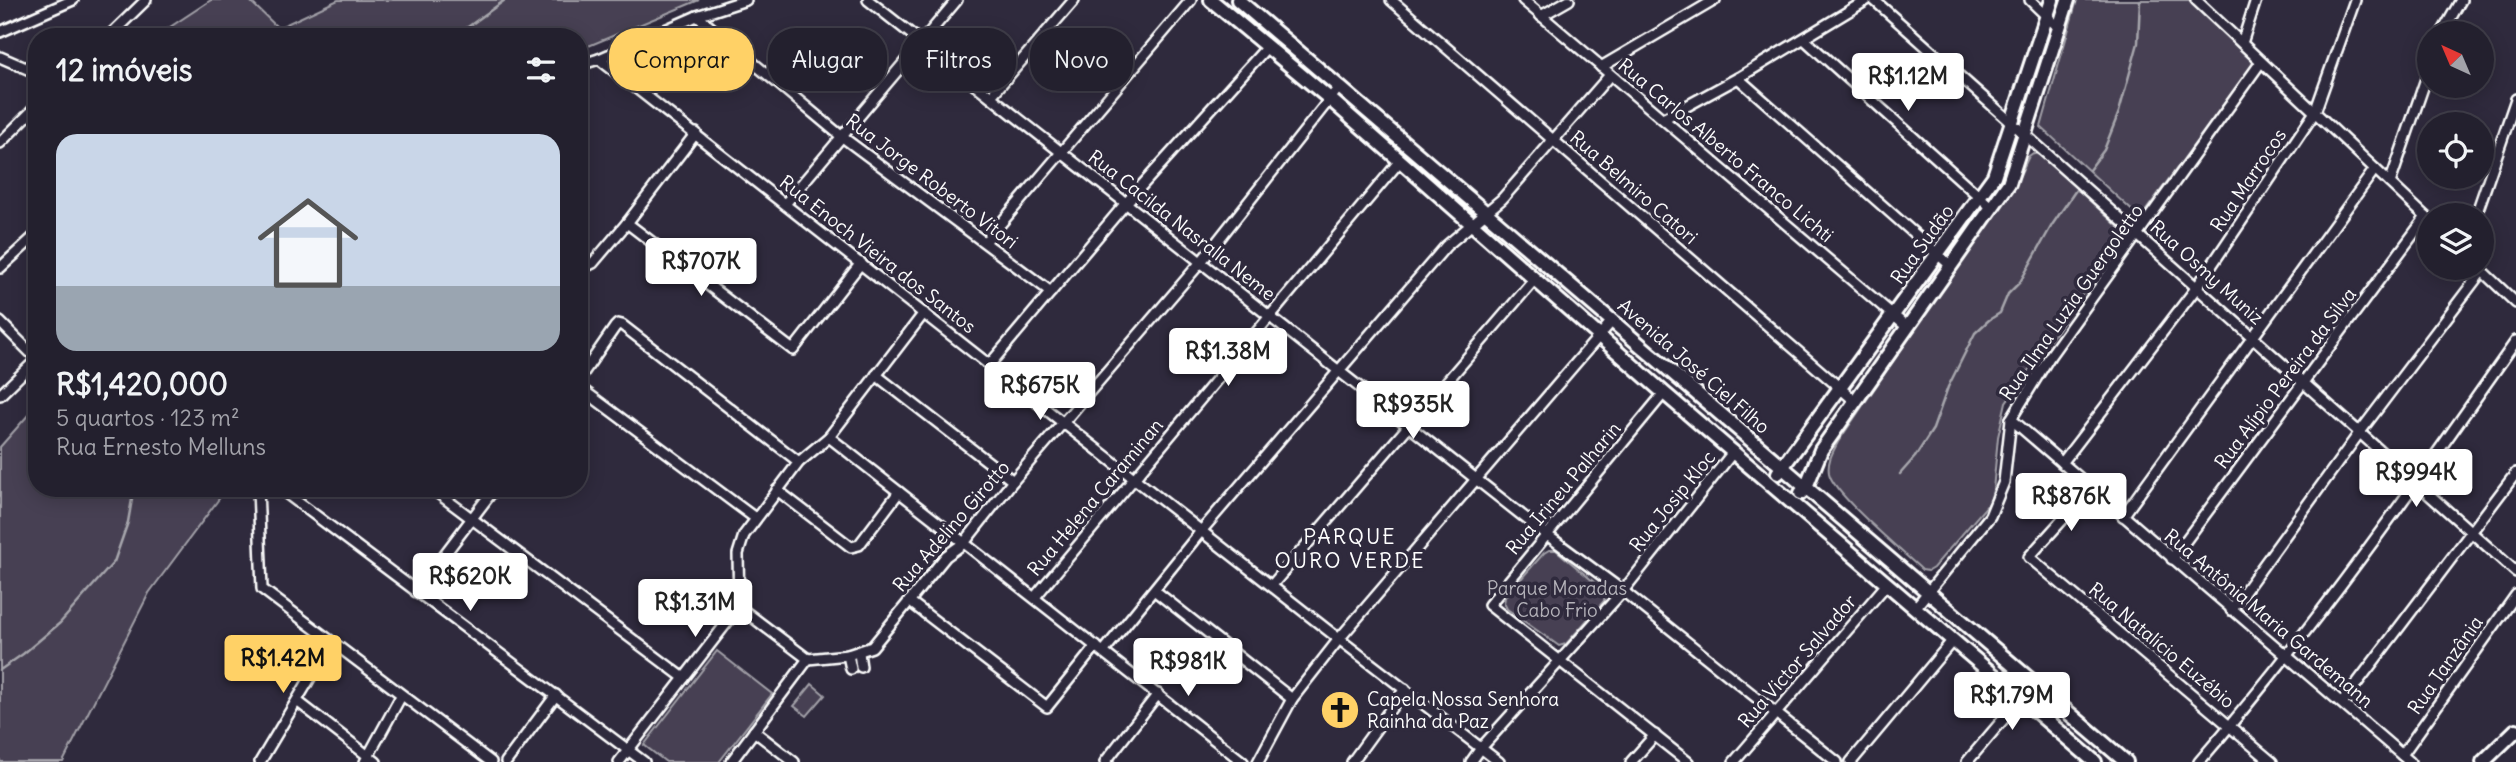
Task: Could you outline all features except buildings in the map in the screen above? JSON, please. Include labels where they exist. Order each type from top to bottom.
[{"type":"street","points":[[0,32],[73,0]]},
{"type":"street","points":[[117,28],[146,0]]},
{"type":"street","points":[[588,62],[698,16],[746,0]]},
{"type":"street","name":"Rua Cacilda Nasralla Neme","points":[[868,0],[903,28]]},
{"type":"street","points":[[934,28],[957,0]]},
{"type":"street","points":[[991,96],[1074,0]]},
{"type":"street","points":[[985,242],[1191,0]]},
{"type":"street","name":"Avenida José Ciel Filho","points":[[1211,0],[1329,99],[1664,393],[1794,502],[2090,760]]},
{"type":"street","name":"Avenida José Ciel Filho","points":[[1238,0],[2126,762]]},
{"type":"street","name":"Rua Belmiro Catori","points":[[1391,0],[1854,401]]},
{"type":"street","name":"Rua Carlos Alberto Franco Lichti","points":[[1523,0],[1907,327]]},
{"type":"street","points":[[1541,16],[1569,0]]},
{"type":"street","points":[[1601,67],[1715,0]]},
{"type":"street","points":[[1663,119],[1738,78],[1867,0]]},
{"type":"street","name":"Rua Osmy Muniz","points":[[1874,0],[2516,572]]},
{"type":"street","points":[[2030,0],[2059,28]]},
{"type":"street","name":"Rua Sudão","points":[[1770,482],[1994,176],[2052,0]]},
{"type":"street","name":"Rua Sudão","points":[[1794,502],[1806,487],[1821,450],[1854,401],[2009,183],[2068,0]]},
{"type":"street","points":[[2196,0],[2417,210]]},
{"type":"street","points":[[2242,43],[2256,0]]},
{"type":"street","name":"Rua Marrocos","points":[[2062,463],[2197,287],[2315,112],[2355,0]]},
{"type":"street","points":[[2449,21],[2461,0]]},
{"type":"street","name":"Rua Jorge Roberto Vitori","points":[[698,16],[841,136],[1051,292]]},
{"type":"street","points":[[1804,39],[1992,208]]},
{"type":"street","points":[[990,364],[1126,203],[1267,47]]},
{"type":"street","points":[[0,57],[28,69]]},
{"type":"street","name":"Rua Enoch Vieira dos Santos","points":[[600,59],[1499,762]]},
{"type":"street","name":"Rua Ilma Luzia Guergoletto","points":[[1915,608],[1990,516],[2004,482],[2011,419],[2050,356],[2261,62]]},
{"type":"street","points":[[785,204],[901,67]]},
{"type":"street","points":[[909,601],[1047,707],[1154,590],[1202,530],[1446,246],[1488,213],[1610,75]]},
{"type":"street","points":[[1738,78],[1951,267]]},
{"type":"street","name":"Rua Adelino Girotto","points":[[859,653],[872,647],[946,556],[964,543],[1013,481],[1201,262],[1340,86]]},
{"type":"street","name":"Rua Cacilda Nasralla Neme","points":[[984,91],[1837,762]]},
{"type":"street","points":[[2389,183],[2419,98]]},
{"type":"street","points":[[2480,203],[2516,99]]},
{"type":"street","points":[[0,143],[28,115]]},
{"type":"street","points":[[588,266],[627,223],[696,134]]},
{"type":"street","name":"Rua Helena Caraminan","points":[[1035,597],[1399,162]]},
{"type":"street","points":[[2123,516],[2375,169]]},
{"type":"street","points":[[627,223],[793,350],[861,263]]},
{"type":"street","name":"Rua Alípio Pereira da Silva","points":[[2172,559],[2417,232]]},
{"type":"street","points":[[0,268],[28,242]]},
{"type":"street","points":[[1272,585],[1534,280]]},
{"type":"street","points":[[2231,610],[2473,280]]},
{"type":"street","points":[[2492,280],[2516,303]]},
{"type":"street","points":[[619,762],[739,607],[738,554],[744,535],[755,518],[799,462],[829,437],[925,313]]},
{"type":"street","points":[[1258,762],[1292,699],[1339,639],[1612,321]]},
{"type":"street","points":[[0,322],[28,350]]},
{"type":"street","points":[[588,366],[615,327],[622,325],[799,462]]},
{"type":"street","points":[[2199,762],[2287,657],[2417,483],[2516,341]]},
{"type":"street","points":[[0,396],[28,368]]},
{"type":"street","points":[[876,375],[1013,481]]},
{"type":"street","name":"Rua Irineu Palharin","points":[[1562,660],[1489,605],[1664,393]]},
{"type":"street","points":[[588,394],[755,518]]},
{"type":"street","name":"Rua Antônia Maria Gardemann","points":[[2011,419],[2410,762]]},
{"type":"street","points":[[829,437],[1243,762]]},
{"type":"street","name":"Rua Josip Kloc","points":[[1471,762],[1623,591],[1734,451]]},
{"type":"street","points":[[2342,703],[2516,473]]},
{"type":"street","name":"Rua Natalício Euzébio","points":[[2091,488],[2029,557],[2272,762]]},
{"type":"street","points":[[777,491],[851,547],[859,545],[899,492]]},
{"type":"street","points":[[258,497],[262,589],[491,762]]},
{"type":"street","points":[[291,497],[644,762]]},
{"type":"street","points":[[442,497],[684,678]]},
{"type":"street","points":[[416,592],[488,497]]},
{"type":"street","name":"Rua Victor Salvador","points":[[1734,762],[1887,583]]},
{"type":"street","points":[[1154,590],[1292,699]]},
{"type":"street","name":"Rua Tanzânia","points":[[2402,755],[2516,595]]},
{"type":"street","points":[[739,607],[808,659],[859,653],[861,667]]},
{"type":"street","points":[[1851,762],[1953,640]]},
{"type":"street","points":[[260,762],[331,643]]},
{"type":"street","points":[[848,655],[851,669]]},
{"type":"street","points":[[731,762],[808,659]]},
{"type":"street","points":[[1562,660],[1688,762]]},
{"type":"street","points":[[1966,762],[2034,683]]},
{"type":"street","points":[[1352,762],[1405,689]]},
{"type":"street","points":[[1105,762],[1158,694]]},
{"type":"street","points":[[506,762],[556,695]]},
{"type":"street","points":[[298,701],[370,760],[401,696]]},
{"type":"street","points":[[2483,762],[2516,730]]},
{"type":"street","points":[[754,731],[794,762]]},
{"type":"street","points":[[1631,762],[1655,735]]},
{"type":"green space","points":[[211,0],[249,0],[278,28],[169,28]]},
{"type":"green space","points":[[338,0],[699,0],[632,28],[609,28],[609,38],[588,46],[588,28],[278,28]]},
{"type":"green space","points":[[2077,0],[2191,0],[2253,64],[2144,213],[2138,216],[2041,127]]},
{"type":"green space","points":[[2033,153],[2040,155],[2125,233],[2125,240],[2114,250],[2006,402],[1998,437],[1990,502],[1933,568],[1922,570],[1870,523],[1833,482],[1829,473],[1832,453]]},
{"type":"green space","points":[[28,415],[28,497],[220,497],[149,593],[63,762],[0,762],[0,447]]},
{"type":"green space","name":"Parque Moradas Cabo Frio","points":[[1549,550],[1556,550],[1601,588],[1605,595],[1604,601],[1566,644],[1559,646],[1507,609],[1504,603],[1505,597]]},
{"type":"green space","points":[[717,651],[772,694],[719,762],[666,762],[644,745]]},
{"type":"green space","points":[[812,684],[825,695],[807,716],[794,706]]},
{"type":"waterway","points":[[466,28],[505,0]]},
{"type":"waterway","points":[[2089,170],[2104,150],[2119,112],[2138,43],[2140,0]]},
{"type":"waterway","points":[[1900,474],[1933,429],[1948,387],[1975,333],[2000,313],[2008,294],[2020,282],[2052,225],[2076,190]]},
{"type":"waterway","points":[[0,670],[60,623],[114,562],[128,522],[132,497]]},
{"type":"place","name":"Capela Nossa Senhora Rainha da Paz","points":[[1340,710]]},
{"type":"district","name":"PARQUE OURO VERDE","points":[[1350,549]]}]
